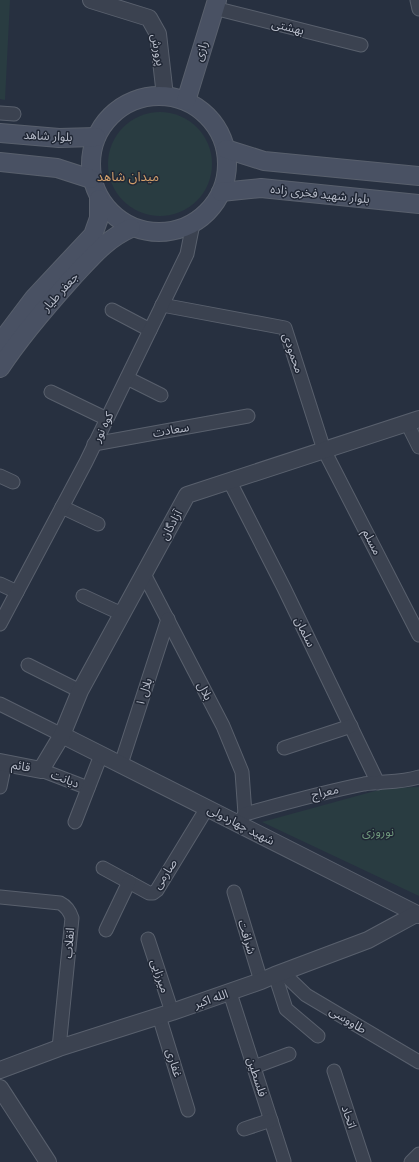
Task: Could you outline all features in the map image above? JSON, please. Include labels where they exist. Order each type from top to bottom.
[{"type":"main road","name":"رازی","points":[[186,101],[216,4]]},
{"type":"main road","points":[[165,96],[186,101],[204,113],[218,129],[226,149],[227,170],[222,192],[210,210],[193,224],[173,232],[152,233],[131,228],[113,216],[99,199],[92,179],[90,158],[96,137],[107,119],[124,105],[144,97],[165,96]]},
{"type":"main road","name":"بلوار شاهد","points":[[0,133],[59,138],[96,137]]},
{"type":"main road","points":[[226,149],[264,161],[419,176]]},
{"type":"main road","points":[[0,162],[57,168],[92,179]]},
{"type":"main road","name":"بلوار شهید فخری زاده","points":[[222,192],[261,188],[419,204]]},
{"type":"main road","name":"جعفر طیار","points":[[0,368],[39,304],[93,235],[99,218],[99,199]]},
{"type":"main road","name":"جعفر طیار","points":[[0,343],[39,304],[104,244],[116,235],[131,228]]},
{"type":"street","name":"پرورش","points":[[91,0],[149,18],[158,34],[165,96]]},
{"type":"street","points":[[417,0],[419,9]]},
{"type":"street","name":"بهشتی","points":[[216,4],[361,45]]},
{"type":"street","points":[[0,113],[14,114]]},
{"type":"street","name":"کوه نور","points":[[0,624],[107,419],[187,254],[193,224]]},
{"type":"street","name":"محمودی","points":[[162,305],[285,328],[324,450]]},
{"type":"street","points":[[112,310],[150,330]]},
{"type":"street","points":[[127,378],[161,395]]},
{"type":"street","points":[[51,392],[107,419]]},
{"type":"street","name":"سعادت","points":[[94,444],[248,416]]},
{"type":"street","points":[[413,421],[419,447]]},
{"type":"street","name":"آزادگان","points":[[41,770],[62,735],[80,691],[188,495],[413,421]]},
{"type":"street","name":"مسلم","points":[[324,450],[419,635]]},
{"type":"street","points":[[0,476],[13,482]]},
{"type":"street","name":"سلمان","points":[[230,482],[284,588],[378,783]]},
{"type":"street","points":[[62,506],[98,524]]},
{"type":"street","name":"بلال","points":[[144,574],[224,726],[242,772],[241,819]]},
{"type":"street","points":[[0,584],[17,592]]},
{"type":"street","points":[[83,596],[122,614]]},
{"type":"street","name":"بلال ۱","points":[[121,764],[168,619]]},
{"type":"street","points":[[28,665],[80,691]]},
{"type":"street","points":[[0,704],[62,735]]},
{"type":"street","points":[[284,748],[351,726]]},
{"type":"street","name":"شهید چهاردولی","points":[[62,735],[207,808],[241,819],[418,915]]},
{"type":"street","name":"دیانت","points":[[75,822],[101,755]]},
{"type":"street","points":[[0,787],[2,762]]},
{"type":"street","name":"قائم","points":[[2,762],[41,770]]},
{"type":"street","name":"دیانت","points":[[41,770],[88,788]]},
{"type":"street","name":"معراج","points":[[241,819],[311,795],[366,784],[409,780],[419,777]]},
{"type":"street","name":"صارمی","points":[[103,868],[149,893],[153,893],[157,890],[207,808]]},
{"type":"street","points":[[106,930],[129,882]]},
{"type":"street","name":"شرافت","points":[[234,892],[286,1010],[318,1036]]},
{"type":"street","name":"انقلاب","points":[[0,897],[60,903],[64,905],[72,918],[59,1048]]},
{"type":"street","name":"الله اکبر","points":[[0,1070],[59,1048],[230,993],[368,940],[418,915]]},
{"type":"street","name":"میرزایی","points":[[148,939],[166,1014]]},
{"type":"street","name":"طاووسی","points":[[272,976],[419,1062]]},
{"type":"street","name":"فلسطین","points":[[230,993],[284,1161]]},
{"type":"street","name":"غفاری","points":[[166,1014],[188,1110]]},
{"type":"street","points":[[254,1067],[288,1054]]},
{"type":"street","name":"اتحاد","points":[[334,1071],[364,1162]]},
{"type":"street","points":[[0,1088],[48,1162]]},
{"type":"street","points":[[244,1129],[271,1120]]},
{"type":"street","points":[[411,1162],[419,1154]]},
{"type":"green space","points":[[0,0],[10,0],[5,100],[0,99]]},
{"type":"green space","points":[[160,112],[180,116],[189,120],[197,127],[204,135],[208,144],[212,164],[208,184],[204,193],[197,201],[189,208],[180,212],[160,216],[140,212],[131,208],[123,201],[116,193],[112,184],[108,164],[112,144],[116,135],[123,127],[131,120],[140,116]]},
{"type":"green space","name":"نوروزی","points":[[419,787],[419,896],[262,822],[386,788]]},
{"type":"district","name":"میدان شاهد","points":[[128,177]]}]
